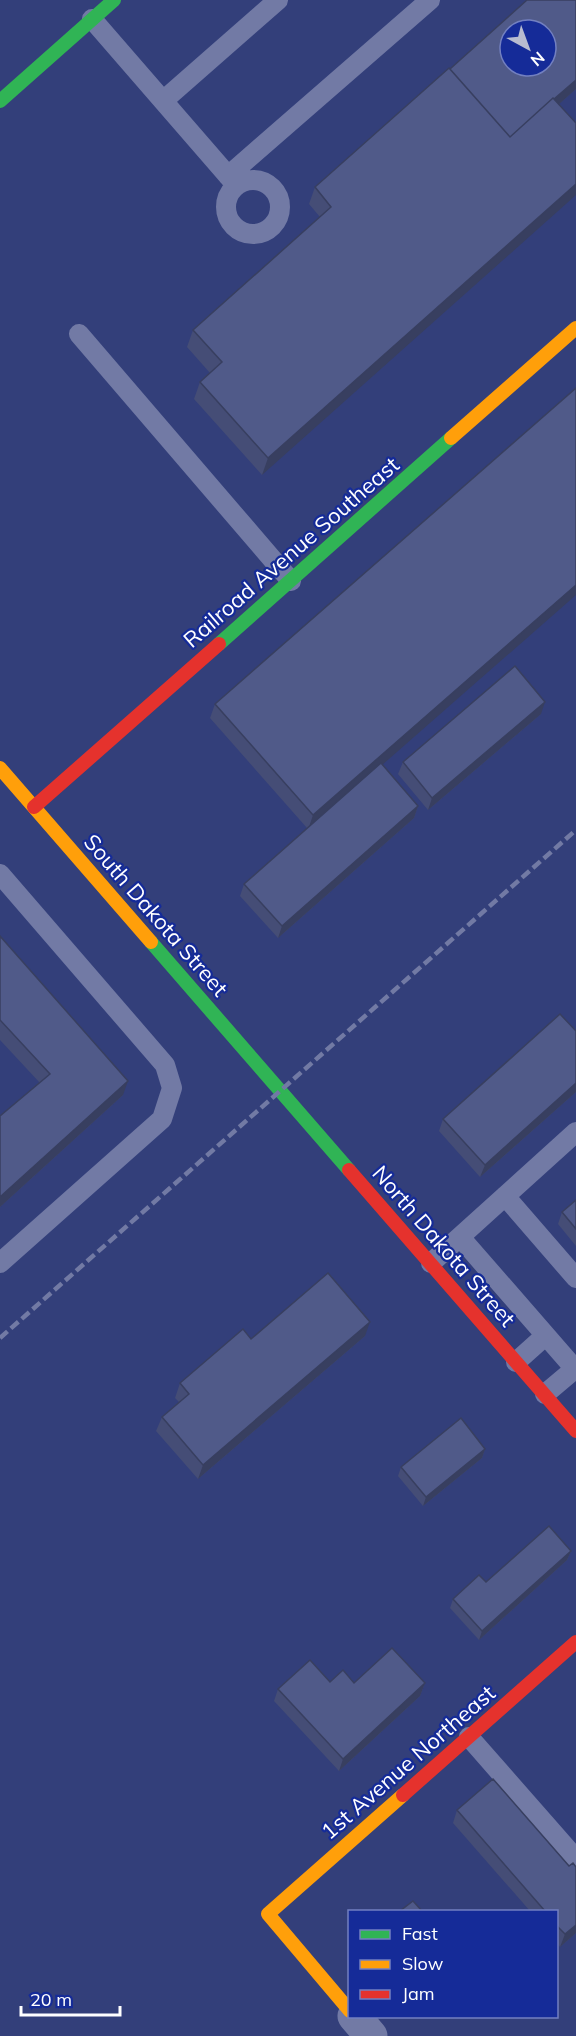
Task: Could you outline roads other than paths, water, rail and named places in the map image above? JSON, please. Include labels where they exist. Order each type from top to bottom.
[{"type":"street","points":[[0,101],[114,0]]},
{"type":"street","name":"Railroad Avenue Southeast","points":[[34,807],[576,328]]},
{"type":"street","name":"South Dakota Street","points":[[0,768],[280,1090]]},
{"type":"street","name":"North Dakota Street","points":[[280,1090],[576,1431]]},
{"type":"street","name":"1st Avenue Northeast","points":[[348,2009],[268,1914],[576,1642]]},
{"type":"street","points":[[356,2018],[371,2036]]},
{"type":"lane","points":[[164,100],[278,0]]},
{"type":"lane","points":[[92,19],[232,181],[430,0]]},
{"type":"lane","points":[[79,334],[291,581]]},
{"type":"lane","points":[[0,874],[165,1065],[172,1088],[162,1119],[0,1263]]},
{"type":"lane","points":[[430,1263],[576,1132]]},
{"type":"lane","points":[[505,1196],[576,1278]]},
{"type":"lane","points":[[460,1236],[575,1369],[544,1394]]},
{"type":"lane","points":[[516,1362],[545,1336]]},
{"type":"lane","points":[[469,1737],[576,1858]]},
{"type":"railway","points":[[0,1338],[576,830]]}]
